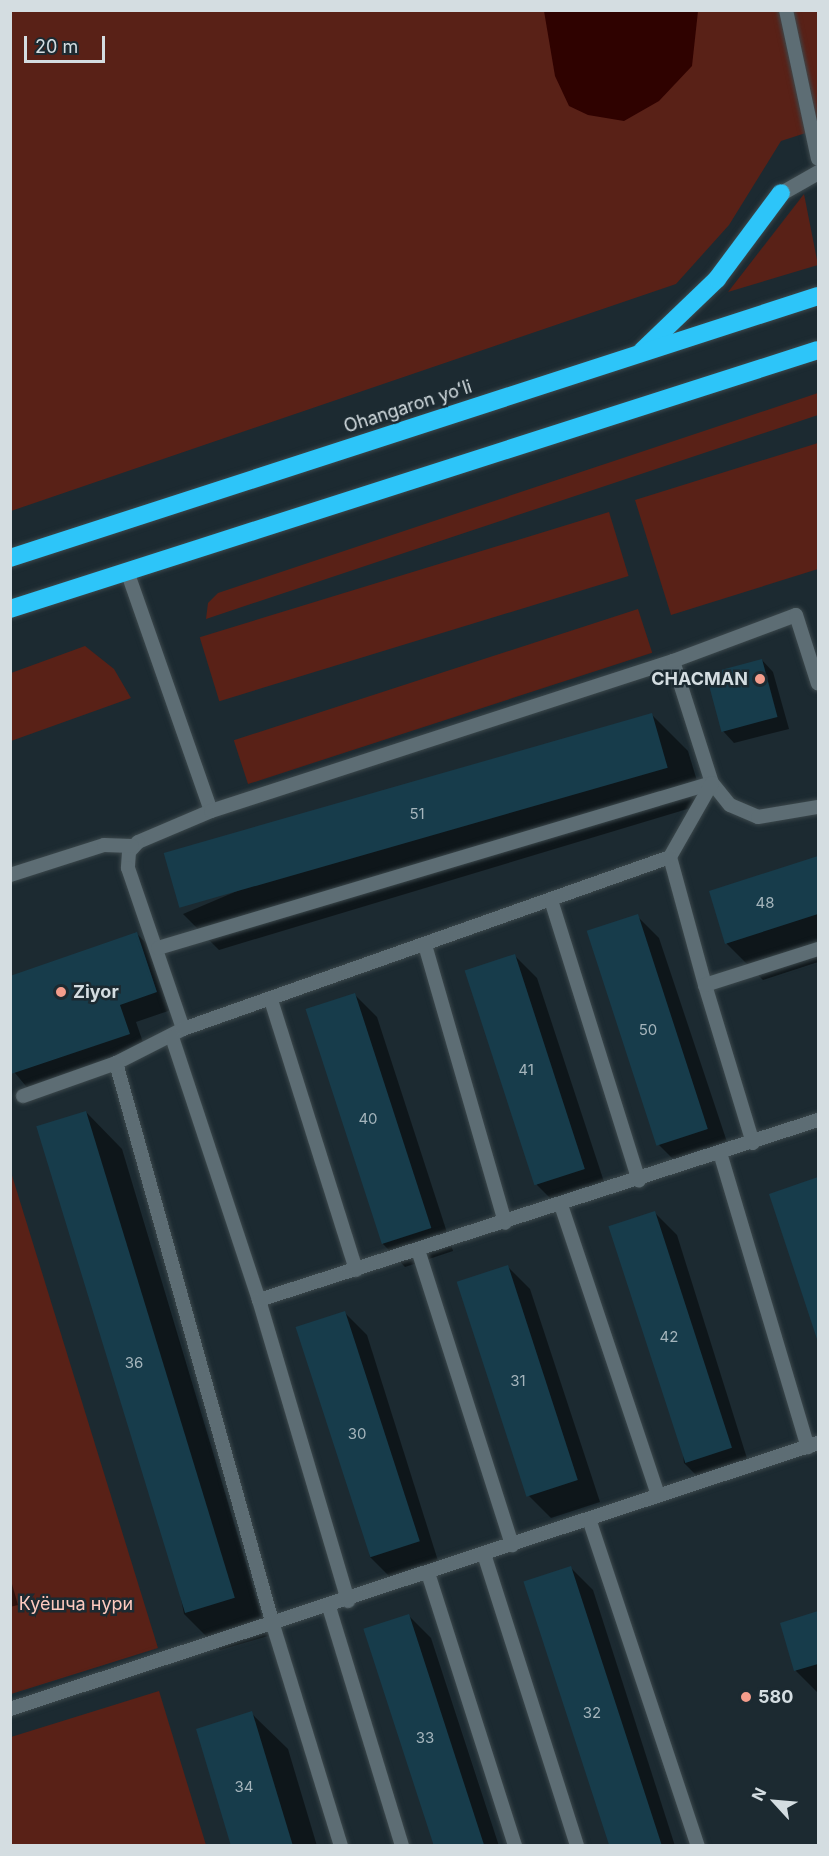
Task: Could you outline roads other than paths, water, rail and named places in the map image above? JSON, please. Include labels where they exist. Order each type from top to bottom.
[{"type":"highway","points":[[636,356],[717,279],[781,193]]},
{"type":"highway","name":"Ohangaron yoʻli","points":[[10,558],[819,296]]},
{"type":"highway","points":[[10,609],[819,350]]},
{"type":"street","points":[[781,193],[819,172]]},
{"type":"lane","points":[[786,10],[819,159]]},
{"type":"lane","points":[[127,571],[211,811]]},
{"type":"lane","points":[[10,875],[104,845],[132,846],[211,811],[673,661],[796,615],[819,684]]},
{"type":"lane","points":[[673,661],[712,783],[730,805],[758,818],[819,807]]},
{"type":"lane","points":[[23,1096],[116,1063],[177,1033],[670,857],[712,783]]},
{"type":"lane","points":[[158,948],[712,783]]},
{"type":"lane","points":[[132,846],[128,868],[158,948],[177,1033],[348,1601]]},
{"type":"lane","points":[[670,857],[705,985],[753,1143]]},
{"type":"lane","points":[[551,900],[639,1181]]},
{"type":"lane","points":[[425,945],[505,1223]]},
{"type":"lane","points":[[705,985],[819,949]]},
{"type":"lane","points":[[271,1000],[356,1270]]},
{"type":"lane","points":[[116,1063],[273,1625],[341,1845]]},
{"type":"lane","points":[[259,1300],[721,1156],[819,1120]]},
{"type":"lane","points":[[10,1709],[348,1601],[658,1495],[813,1445],[721,1156]]},
{"type":"lane","points":[[561,1205],[658,1495]]},
{"type":"lane","points":[[418,1250],[513,1545]]},
{"type":"lane","points":[[589,1519],[698,1845]]},
{"type":"lane","points":[[484,1554],[577,1845]]},
{"type":"lane","points":[[428,1573],[515,1845]]},
{"type":"lane","points":[[329,1607],[402,1845]]},
{"type":"place","name":"CHACMAN","points":[[760,679]]},
{"type":"place","name":"Ziyor","points":[[61,992]]},
{"type":"place","name":"580","points":[[746,1697]]},
{"type":"park label","name":"Куёшча нури","points":[[76,1604]]}]
